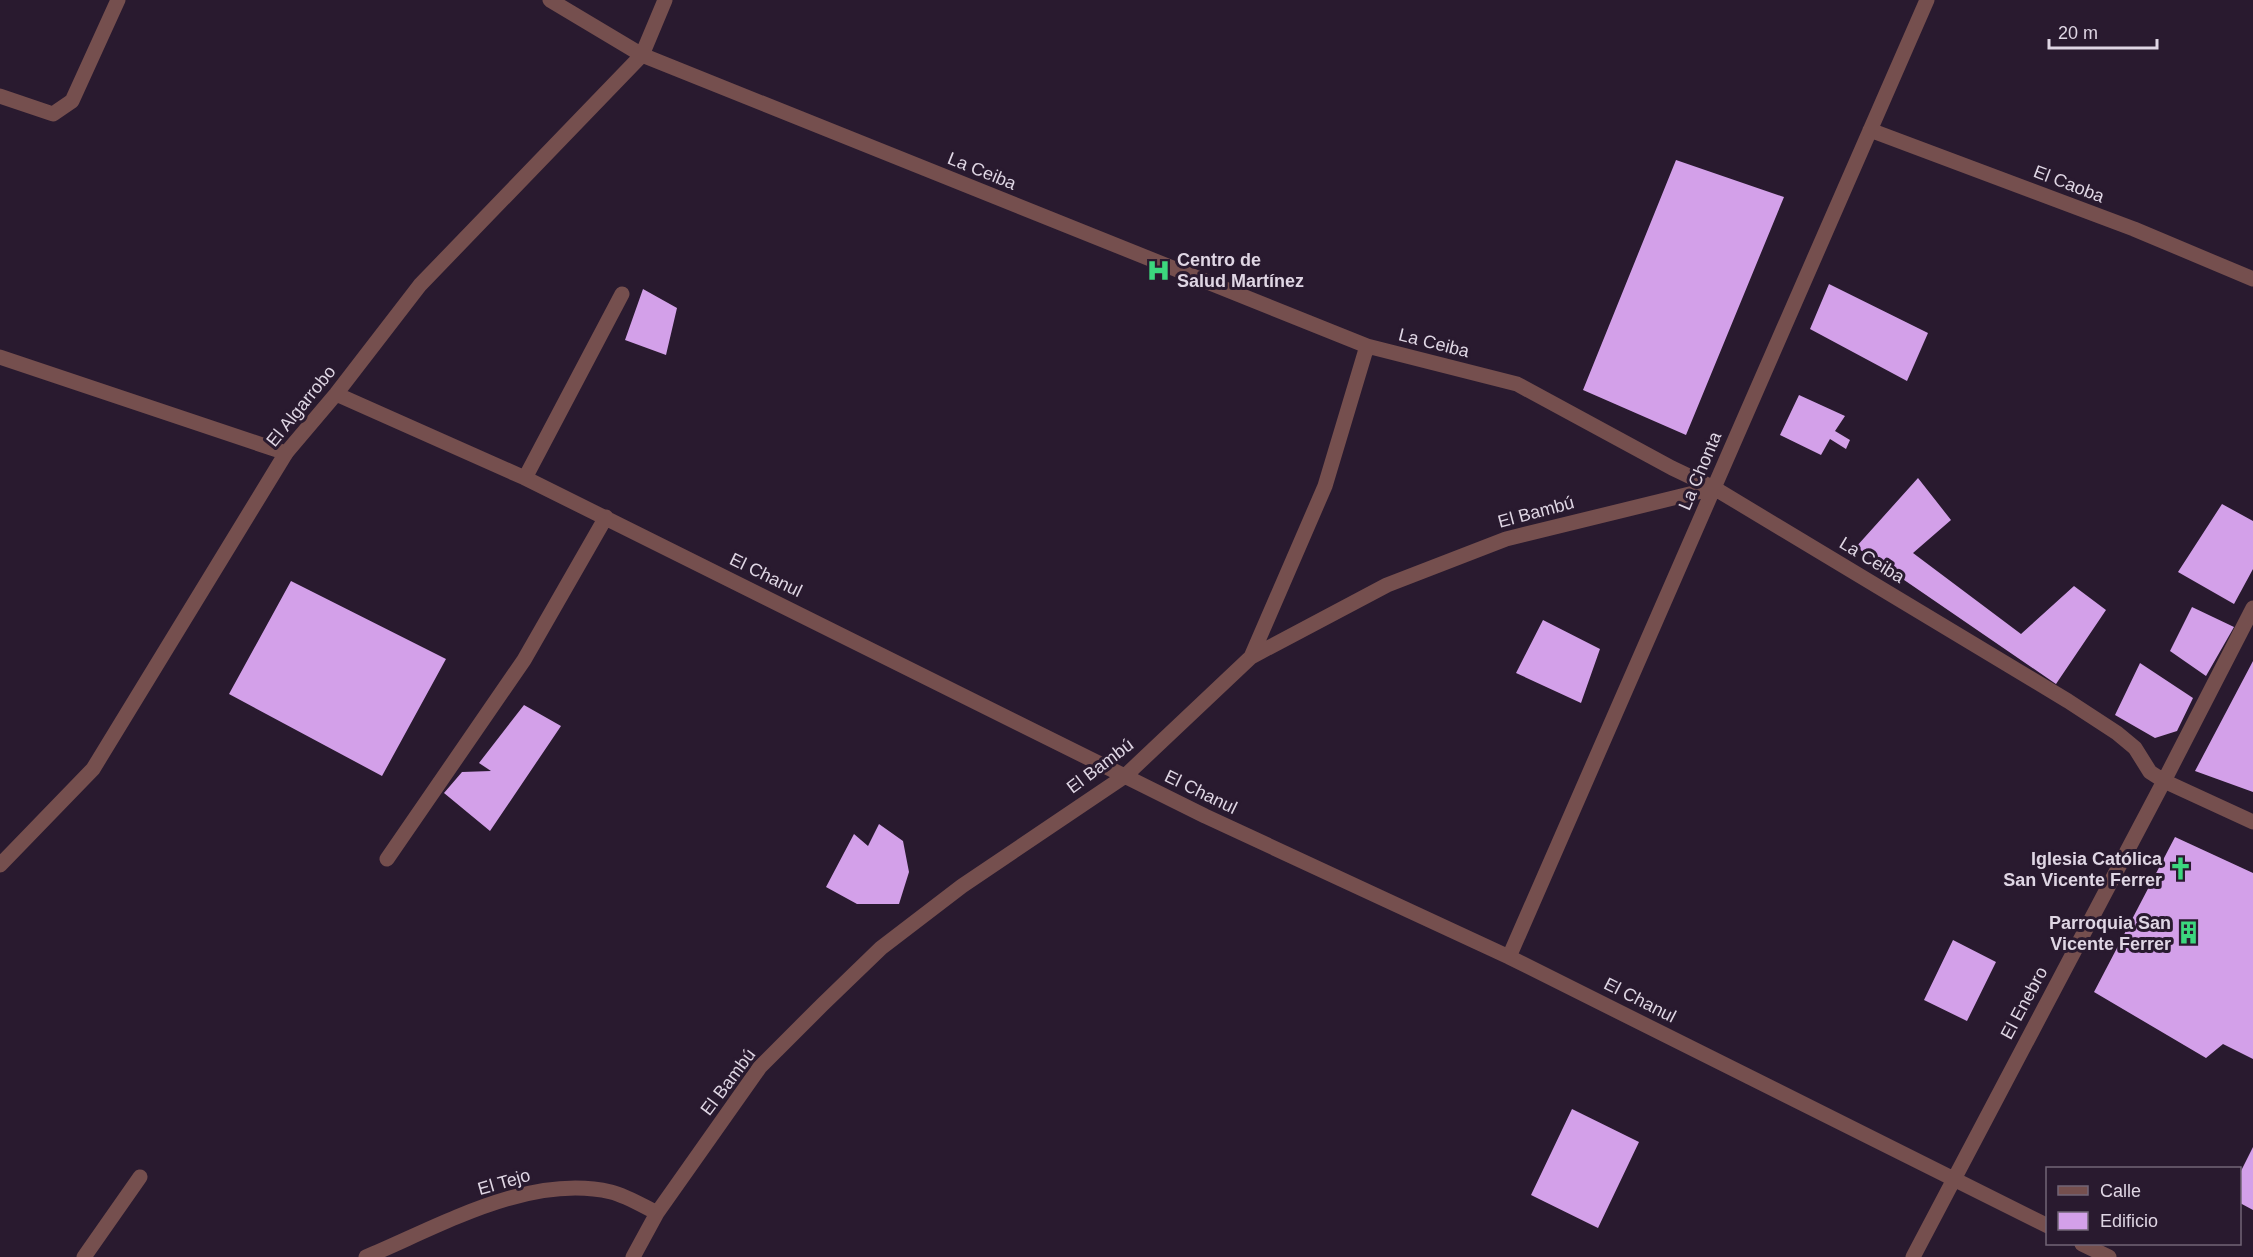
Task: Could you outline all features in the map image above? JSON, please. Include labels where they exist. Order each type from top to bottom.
[{"type":"street","points":[[0,96],[52,114],[72,101],[118,0]]},
{"type":"street","name":"La Ceiba","points":[[550,0],[642,55],[1367,346],[1517,384],[1672,468],[1714,488],[2088,714],[2135,748],[2150,772],[2164,781],[2253,822]]},
{"type":"street","name":"El Algarrobo","points":[[0,865],[93,769],[286,453],[336,394],[420,285],[642,55],[665,0]]},
{"type":"street","name":"La Chonta","points":[[1509,957],[1927,0]]},
{"type":"street","name":"El Caoba","points":[[1870,130],[2133,229],[2253,279]]},
{"type":"street","points":[[525,478],[622,294]]},
{"type":"street","points":[[1251,657],[1325,486],[1367,346]]},
{"type":"street","points":[[0,357],[286,453]]},
{"type":"street","name":"El Chanul","points":[[336,394],[525,478],[606,517],[1216,821],[1509,957],[2046,1225]]},
{"type":"street","name":"El Bambú","points":[[633,1257],[657,1213],[760,1067],[881,948],[962,886],[1125,776],[1251,657],[1387,585],[1506,539],[1714,488]]},
{"type":"street","points":[[387,859],[524,660],[606,517]]},
{"type":"street","name":"El Enebro","points":[[1913,1257],[2253,608]]},
{"type":"street","points":[[84,1257],[140,1177]]},
{"type":"street","name":"El Tejo","points":[[366,1257],[505,1198],[567,1187],[612,1192],[657,1213]]},
{"type":"street","points":[[2084,1245],[2109,1257]]},
{"type":"building","points":[[1676,160],[1784,197],[1686,435],[1583,390]]},
{"type":"building","points":[[1829,284],[1928,333],[1907,381],[1810,329]]},
{"type":"building","points":[[643,289],[677,308],[666,355],[625,340]]},
{"type":"building","points":[[1799,395],[1845,416],[1835,431],[1850,440],[1846,449],[1830,439],[1821,455],[1780,435]]},
{"type":"building","points":[[1918,478],[1951,520],[1913,553],[2021,634],[2074,586],[2106,610],[2056,684],[1856,547]]},
{"type":"building","points":[[2222,504],[2253,521],[2253,569],[2234,604],[2178,572]]},
{"type":"building","points":[[291,581],[446,659],[382,776],[229,694]]},
{"type":"building","points":[[2192,607],[2234,627],[2206,676],[2170,651]]},
{"type":"building","points":[[1543,620],[1600,649],[1581,703],[1516,673]]},
{"type":"building","points":[[2253,661],[2253,792],[2195,771]]},
{"type":"building","points":[[2140,663],[2193,698],[2177,731],[2155,738],[2115,715]]},
{"type":"building","points":[[524,705],[561,726],[490,831],[444,793],[462,772],[491,771],[479,763]]},
{"type":"building","points":[[879,824],[903,841],[909,872],[899,904],[857,904],[826,887],[854,834],[868,846]]},
{"type":"building","name":"Parroquia San Vicente Ferrer","points":[[2175,837],[2253,873],[2253,1059],[2223,1044],[2206,1058],[2094,992]]},
{"type":"building","points":[[1953,940],[1996,962],[1967,1021],[1924,1000]]},
{"type":"building","points":[[1572,1109],[1639,1142],[1598,1228],[1531,1195]]},
{"type":"building","points":[[2253,1147],[2253,1210],[2241,1204],[2241,1171]]},
{"type":"place","name":"Centro de Salud Martínez","points":[[1159,270]]},
{"type":"place","name":"Iglesia Católica San Vicente Ferrer","points":[[2180,869]]},
{"type":"place","name":"Parroquia San Vicente Ferrer","points":[[2189,933]]}]
